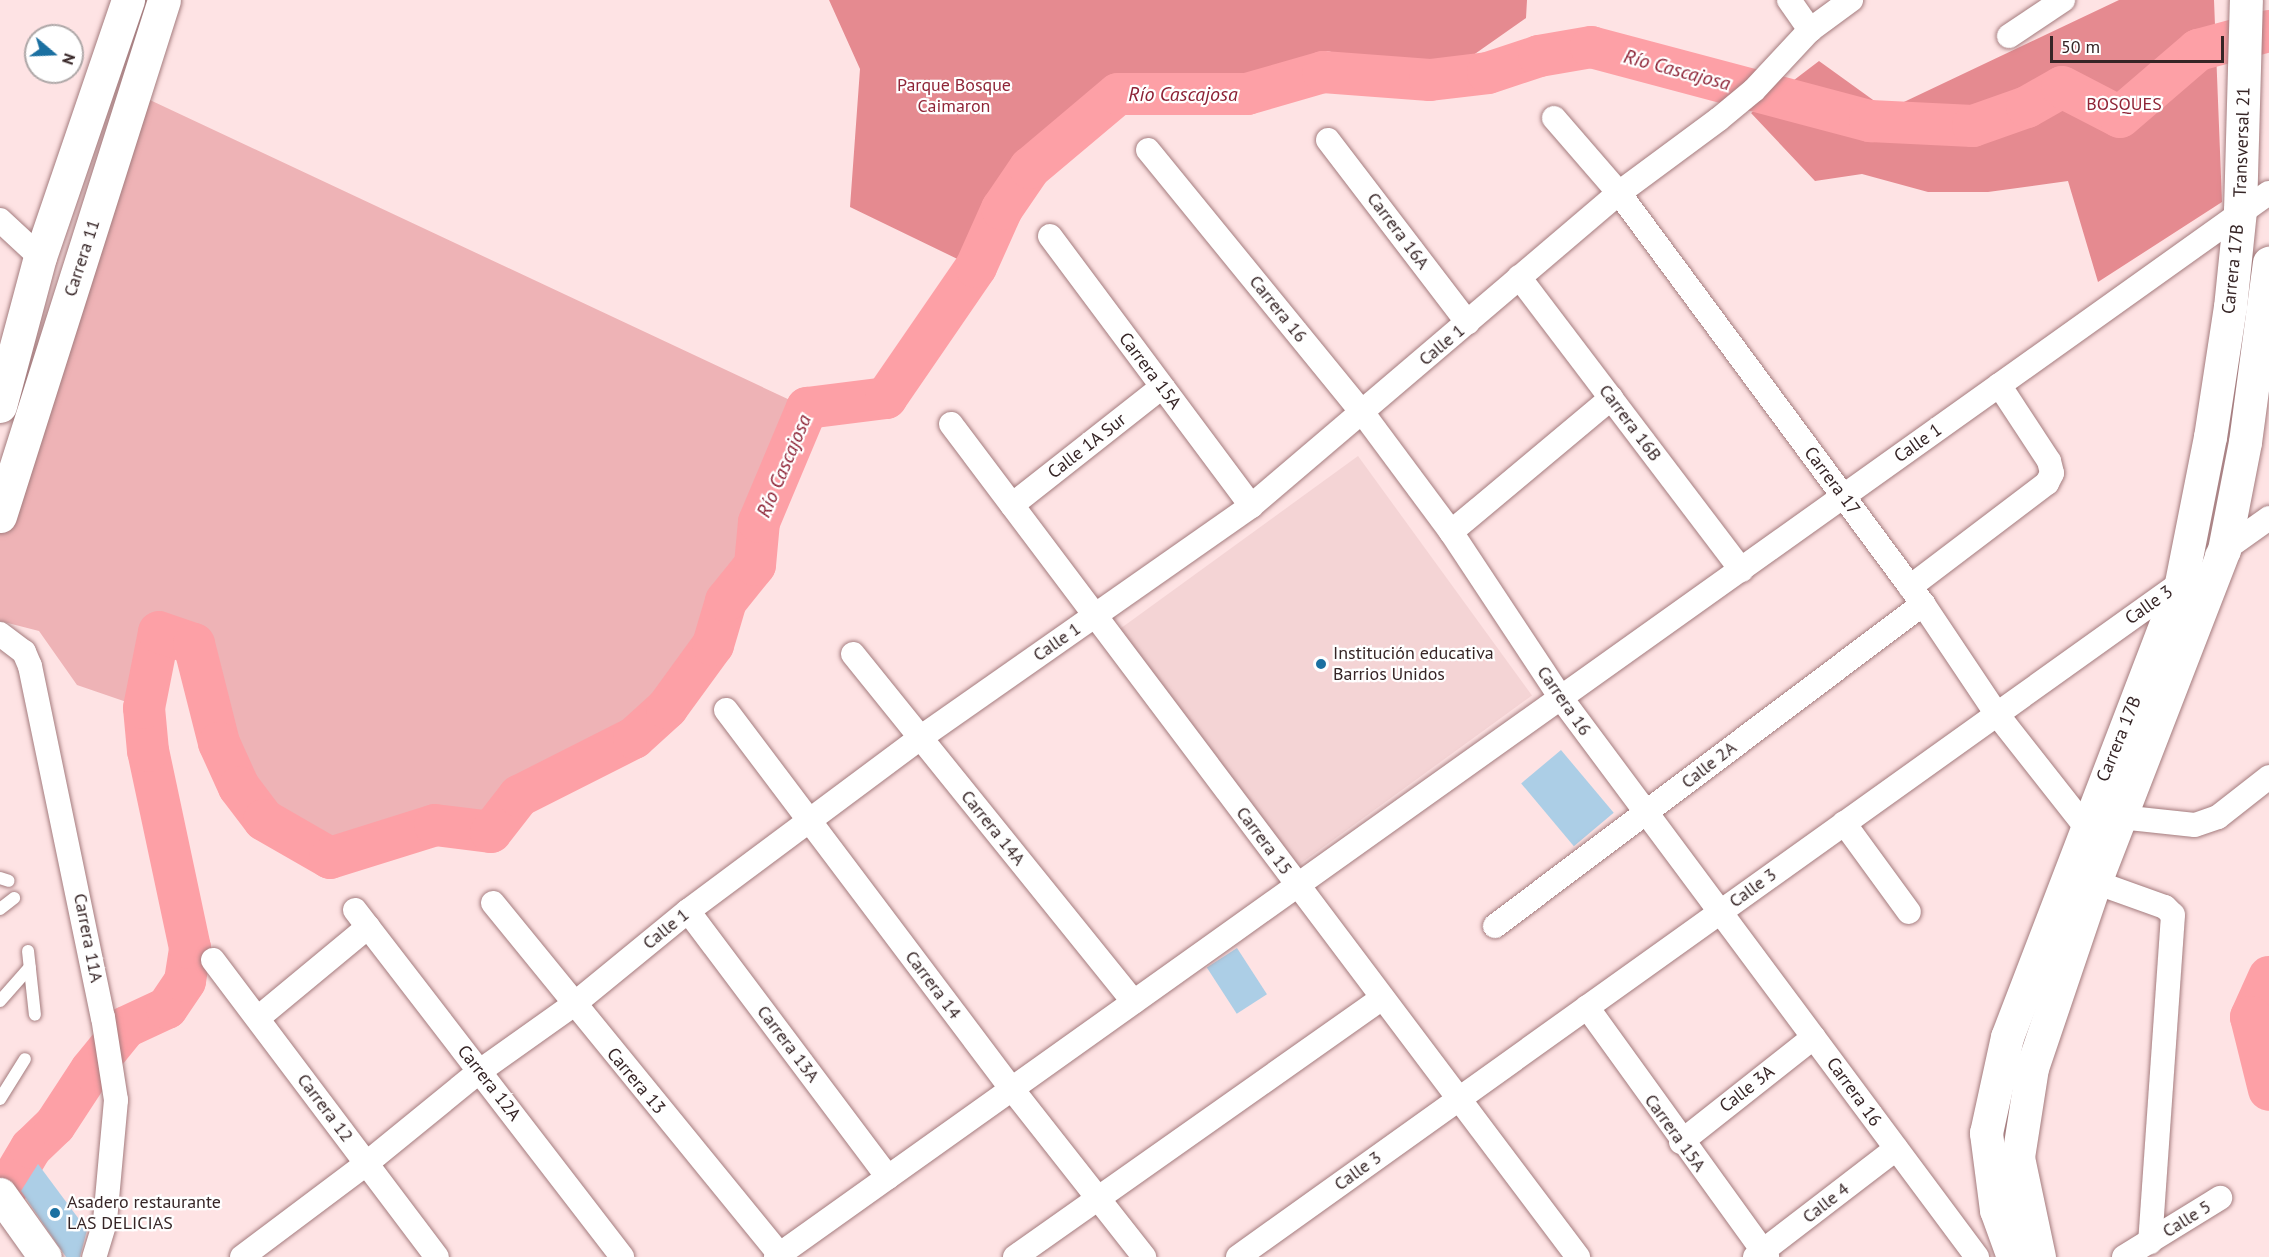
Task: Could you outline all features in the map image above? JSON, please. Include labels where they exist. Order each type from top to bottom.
[{"type":"street","points":[[0,406],[5,366],[128,0]]},
{"type":"street","name":"Carrera 11","points":[[0,516],[164,0]]},
{"type":"street","points":[[1789,0],[1810,30]]},
{"type":"street","name":"Calle 1","points":[[253,1254],[480,1071],[573,1005],[688,911],[810,823],[921,738],[1251,506],[1619,193],[1754,90],[1810,30],[1851,0]]},
{"type":"street","points":[[2009,36],[2063,0]]},
{"type":"street","name":"Transversal 21","points":[[2240,211],[2246,0]]},
{"type":"street","name":"Carrera 17","points":[[1554,118],[1619,193],[1917,596],[1996,713],[2106,826]]},
{"type":"street","name":"Carrera 16A","points":[[1328,140],[1468,323]]},
{"type":"street","name":"Carrera 16","points":[[1148,150],[1362,412],[1451,532],[1561,698],[1977,1257]]},
{"type":"street","name":"Calle 1","points":[[779,1256],[2240,211],[2269,193]]},
{"type":"street","name":"Carrera 17B","points":[[2039,1257],[2018,1157],[2031,1068],[2095,882],[2106,826],[2181,583],[2210,437],[2240,211]]},
{"type":"street","points":[[0,220],[40,257]]},
{"type":"street","name":"Carrera 15A","points":[[1050,236],[1251,506]]},
{"type":"street","name":"Carrera 17B","points":[[2013,1257],[1996,1210],[1986,1133],[2007,1037],[2106,826],[2224,550],[2246,442],[2266,322],[2269,263]]},
{"type":"street","name":"Carrera 16B","points":[[1519,277],[1741,570]]},
{"type":"street","name":"Calle 2A","points":[[1495,926],[1646,814],[1917,596],[2047,483],[2052,473],[2049,461],[1999,385]]},
{"type":"street","name":"Calle 1A Sur","points":[[1012,505],[1162,387]]},
{"type":"street","points":[[1451,532],[1611,398]]},
{"type":"street","name":"Carrera 15","points":[[951,424],[1578,1257]]},
{"type":"street","name":"Calle 3","points":[[1238,1257],[2269,518]]},
{"type":"street","name":"Carrera 11A","points":[[0,634],[24,652],[30,666],[104,1017],[116,1100],[105,1222],[94,1257]]},
{"type":"street","name":"Carrera 14A","points":[[853,654],[1134,1002]]},
{"type":"street","name":"Carrera 14","points":[[726,710],[1012,1089],[1144,1257]]},
{"type":"street","points":[[2106,826],[2195,825],[2218,817],[2269,777]]},
{"type":"street","points":[[1844,823],[1909,912]]},
{"type":"street","points":[[2095,882],[2165,907],[2173,915],[2150,1242]]},
{"type":"street","name":"Carrera 13","points":[[492,903],[779,1256]]},
{"type":"street","name":"Carrera 13A","points":[[688,911],[888,1177]]},
{"type":"street","name":"Carrera 12A","points":[[258,1018],[362,919],[622,1257]]},
{"type":"street","name":"Carrera 12","points":[[213,960],[437,1257]]},
{"type":"street","points":[[1015,1257],[1382,998]]},
{"type":"street","name":"Carrera 15A","points":[[1587,1007],[1762,1255]]},
{"type":"street","name":"Calle 3A","points":[[1681,1142],[1814,1037]]},
{"type":"street","name":"Calle 4","points":[[1762,1255],[1896,1149]]},
{"type":"street","points":[[0,1194],[45,1257]]},
{"type":"street","name":"Calle 5","points":[[2124,1257],[2220,1198]]},
{"type":"lane","points":[[0,909],[14,898]]},
{"type":"lane","points":[[28,951],[35,1015]]},
{"type":"lane","points":[[0,1001],[30,967]]},
{"type":"lane","points":[[0,1099],[25,1059]]},
{"type":"lane","points":[[0,1074],[9,1086]]},
{"type":"shaded area","points":[[135,93],[807,408],[759,522],[755,565],[726,601],[713,645],[667,708],[634,738],[519,796],[491,832],[435,825],[330,858],[264,820],[239,787],[219,743],[194,644],[159,633],[144,708],[77,685],[39,631],[0,621],[0,519]]},
{"type":"shaded area","name":"Institución educativa Barrios Unidos","points":[[1358,456],[1532,695],[1283,877],[1109,637]]},
{"type":"green space","name":"Parque Bosque Caimaron","points":[[829,0],[1527,0],[1526,18],[1442,77],[1327,51],[1254,85],[1111,84],[1084,116],[1023,161],[974,267],[850,207],[860,69]]},
{"type":"green space","name":"BOSQUES","points":[[2119,0],[2214,0],[2222,202],[2098,282],[2068,181],[1988,192],[1928,192],[1862,174],[1815,181],[1751,113],[1819,61],[1887,110]]},
{"type":"building","points":[[1561,750],[1614,813],[1574,846],[1521,783]]},
{"type":"building","points":[[1237,948],[1267,994],[1237,1014],[1207,968]]},
{"type":"building","name":"Asadero restaurante LAS DELICIAS","points":[[38,1164],[87,1230],[80,1257],[66,1257],[21,1191]]},
{"type":"waterway","name":"Río Cascajosa","points":[[0,1200],[31,1148],[55,1125],[91,1070],[126,1027],[167,1008],[185,981],[190,948],[148,751],[144,708],[159,632],[194,644],[219,743],[239,787],[264,820],[330,858],[435,825],[491,832],[519,796],[634,738],[667,708],[713,645],[726,601],[755,565],[759,522],[807,408],[886,398],[976,267],[1002,209],[1030,168],[1118,94],[1247,94],[1323,72],[1430,80],[1488,73],[1539,56],[1591,47],[1870,121],[1973,126],[2027,107],[2062,87],[2120,117],[2198,50],[2269,31]]},
{"type":"waterway","points":[[2269,977],[2251,1017],[2269,1090]]},
{"type":"place","name":"Institución educativa Barrios Unidos","points":[[1321,664]]},
{"type":"place","name":"Asadero restaurante LAS DELICIAS","points":[[55,1213]]}]
